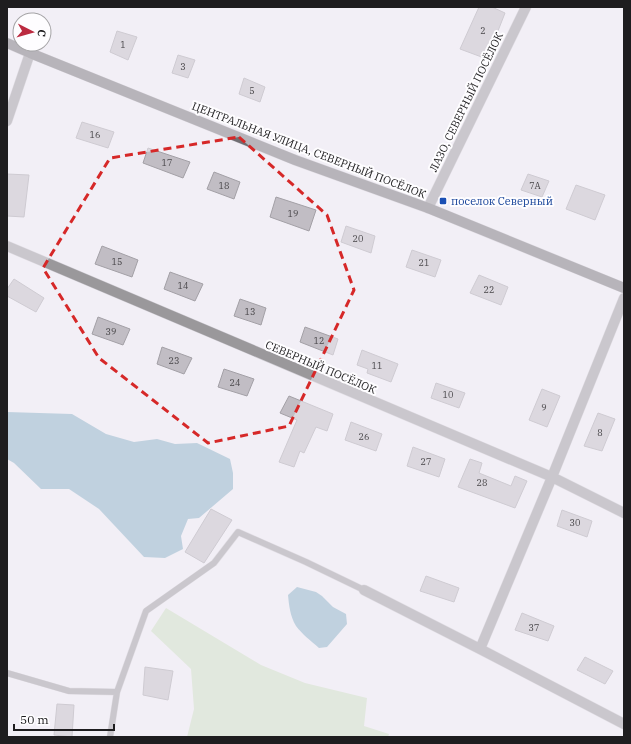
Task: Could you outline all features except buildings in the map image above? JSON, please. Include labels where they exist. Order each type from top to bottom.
[{"type":"street","name":"ЛАЗО, СЕВЕРНЫЙ ПОСЁЛОК","points":[[428,208],[526,7]]},
{"type":"street","name":"ЦЕНТРАЛЬНАЯ УЛИЦА, СЕВЕРНЫЙ ПОСЁЛОК","points":[[7,43],[295,160],[428,208],[624,288]]},
{"type":"street","points":[[7,121],[30,53]]},
{"type":"street","name":"СЕВЕРНЫЙ ПОСЁЛОК","points":[[7,246],[552,477],[624,514]]},
{"type":"street","points":[[480,649],[552,477],[624,298]]},
{"type":"street","points":[[364,590],[624,724]]},
{"type":"lane","points":[[110,737],[117,692],[146,611],[214,563],[238,532],[364,590]]},
{"type":"lane","points":[[7,673],[69,691],[117,692]]},
{"type":"highlighted area","points":[[239,137],[327,215],[354,290],[289,426],[208,443],[99,358],[43,268],[110,158]]},
{"type":"green space","points":[[166,608],[261,665],[305,683],[367,698],[364,726],[389,734],[388,737],[187,737],[194,709],[191,669],[151,631]]},
{"type":"water","points":[[7,412],[72,414],[106,434],[134,442],[157,439],[175,444],[197,443],[230,459],[233,473],[233,489],[199,518],[188,519],[181,536],[183,549],[165,558],[144,557],[99,509],[69,489],[41,489],[14,463],[7,459]]},
{"type":"water","points":[[297,587],[316,592],[333,607],[346,614],[347,624],[327,647],[319,648],[301,632],[292,618],[288,595]]},
{"type":"place","name":"поселок Северный","points":[[443,201]]}]
